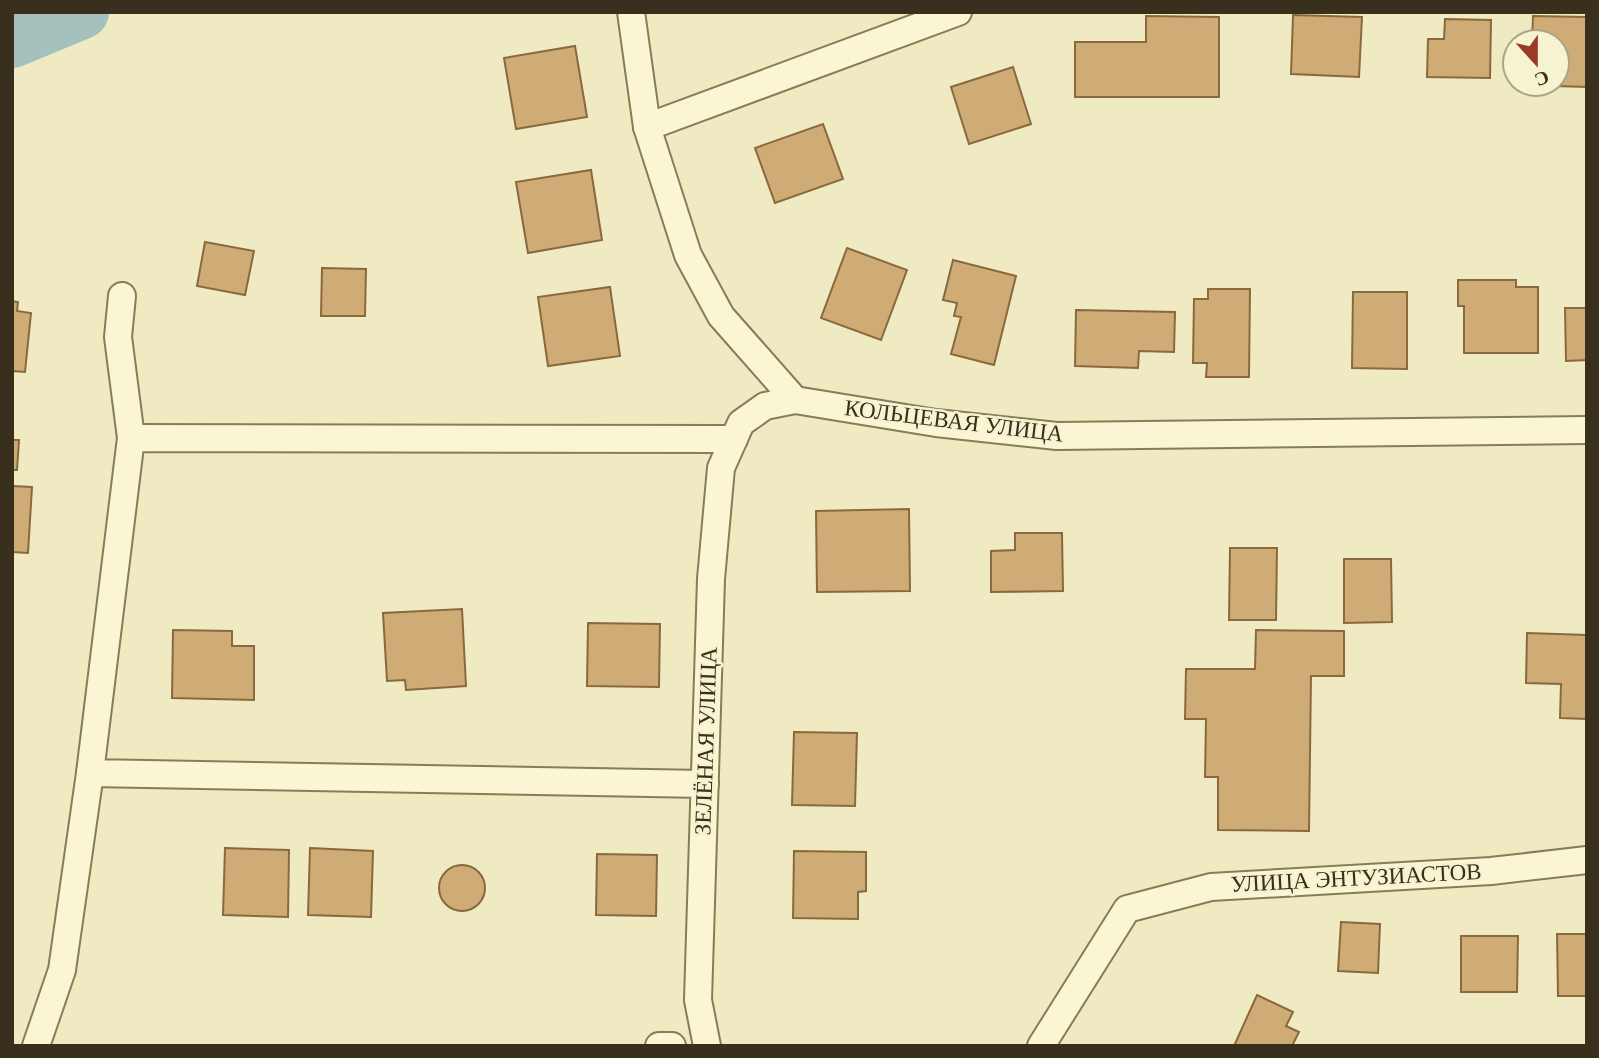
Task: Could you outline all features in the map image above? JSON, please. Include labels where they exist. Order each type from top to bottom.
[{"type":"street","points":[[631,12],[647,127],[688,255],[721,316],[795,400]]},
{"type":"street","points":[[647,127],[958,12]]},
{"type":"street","points":[[36,1046],[62,970],[90,773],[131,438],[118,337],[122,296]]},
{"type":"street","name":"КОЛЬЦЕВАЯ УЛИЦА","points":[[795,400],[936,423],[1057,436],[1587,430]]},
{"type":"street","name":"ЗЕЛЁНАЯ УЛИЦА","points":[[707,1046],[698,1000],[711,579],[721,468],[741,423],[765,406],[795,400]]},
{"type":"street","points":[[131,438],[734,439]]},
{"type":"street","points":[[90,773],[705,784]]},
{"type":"street","name":"УЛИЦА ЭНТУЗИАСТОВ","points":[[1041,1046],[1127,908],[1211,887],[1491,871],[1587,860]]},
{"type":"street","points":[[659,1046],[672,1046]]},
{"type":"building","points":[[1293,15],[1362,17],[1359,77],[1291,74]]},
{"type":"building","points":[[1146,16],[1219,17],[1219,97],[1075,97],[1075,42],[1146,42]]},
{"type":"building","points":[[1533,16],[1587,17],[1587,87],[1571,86],[1571,28],[1533,28]]},
{"type":"building","points":[[1445,19],[1491,20],[1490,78],[1427,77],[1428,39],[1444,39]]},
{"type":"building","points":[[575,46],[587,117],[516,129],[504,58]]},
{"type":"building","points":[[1013,67],[1031,124],[969,144],[951,87]]},
{"type":"building","points":[[823,124],[843,179],[775,203],[755,148]]},
{"type":"building","points":[[591,170],[602,240],[528,253],[516,182]]},
{"type":"building","points":[[205,242],[254,251],[245,295],[197,286]]},
{"type":"building","points":[[847,248],[907,270],[881,340],[821,318]]},
{"type":"building","points":[[953,260],[1016,276],[994,365],[951,354],[961,317],[954,316],[957,303],[943,300]]},
{"type":"building","points":[[322,268],[366,269],[365,316],[321,316]]},
{"type":"building","points":[[1458,280],[1516,280],[1516,287],[1538,287],[1538,353],[1464,353],[1464,306],[1458,306]]},
{"type":"building","points":[[610,287],[620,356],[548,366],[538,297]]},
{"type":"building","points":[[1208,289],[1250,289],[1249,377],[1206,377],[1207,363],[1193,363],[1194,299],[1208,299]]},
{"type":"building","points":[[1353,292],[1407,292],[1407,369],[1352,368]]},
{"type":"building","points":[[12,301],[18,302],[17,311],[31,313],[25,372],[12,371]]},
{"type":"building","points":[[1565,308],[1587,308],[1587,360],[1566,361]]},
{"type":"building","points":[[1076,310],[1175,312],[1174,352],[1139,351],[1138,368],[1075,366]]},
{"type":"building","points":[[12,440],[19,440],[17,470],[12,470]]},
{"type":"building","points":[[12,486],[32,487],[28,553],[12,552]]},
{"type":"building","points":[[909,509],[910,591],[817,592],[816,511]]},
{"type":"building","points":[[1015,533],[1062,533],[1063,591],[991,592],[991,551],[1015,550]]},
{"type":"building","points":[[1230,548],[1277,548],[1276,620],[1229,620]]},
{"type":"building","points":[[1344,559],[1391,559],[1392,622],[1344,623]]},
{"type":"building","points":[[462,609],[466,686],[406,690],[405,680],[387,681],[383,613]]},
{"type":"building","points":[[588,623],[660,624],[659,687],[587,686]]},
{"type":"building","points":[[173,630],[232,631],[232,646],[254,646],[254,700],[172,698]]},
{"type":"building","points":[[1256,630],[1344,631],[1344,676],[1311,676],[1309,831],[1218,830],[1218,777],[1205,777],[1206,719],[1185,719],[1186,669],[1255,669]]},
{"type":"building","points":[[1527,633],[1587,635],[1587,719],[1560,718],[1561,684],[1526,683]]},
{"type":"building","points":[[794,732],[857,733],[855,806],[792,805]]},
{"type":"building","points":[[225,848],[289,850],[288,917],[223,915]]},
{"type":"building","points":[[310,848],[373,851],[371,917],[308,915]]},
{"type":"building","points":[[794,851],[866,852],[866,891],[858,892],[858,919],[793,918]]},
{"type":"building","points":[[597,854],[657,855],[656,916],[596,915]]},
{"type":"building","points":[[462,865],[478,872],[485,888],[478,904],[462,911],[446,904],[439,888],[446,872]]},
{"type":"building","points":[[1341,922],[1380,924],[1378,973],[1338,971]]},
{"type":"building","points":[[1557,934],[1587,934],[1587,996],[1558,996]]},
{"type":"building","points":[[1461,936],[1518,936],[1517,992],[1461,992]]},
{"type":"building","points":[[1257,995],[1293,1012],[1286,1026],[1299,1032],[1292,1046],[1234,1046]]},
{"type":"waterway","points":[[12,41],[82,12]]}]
